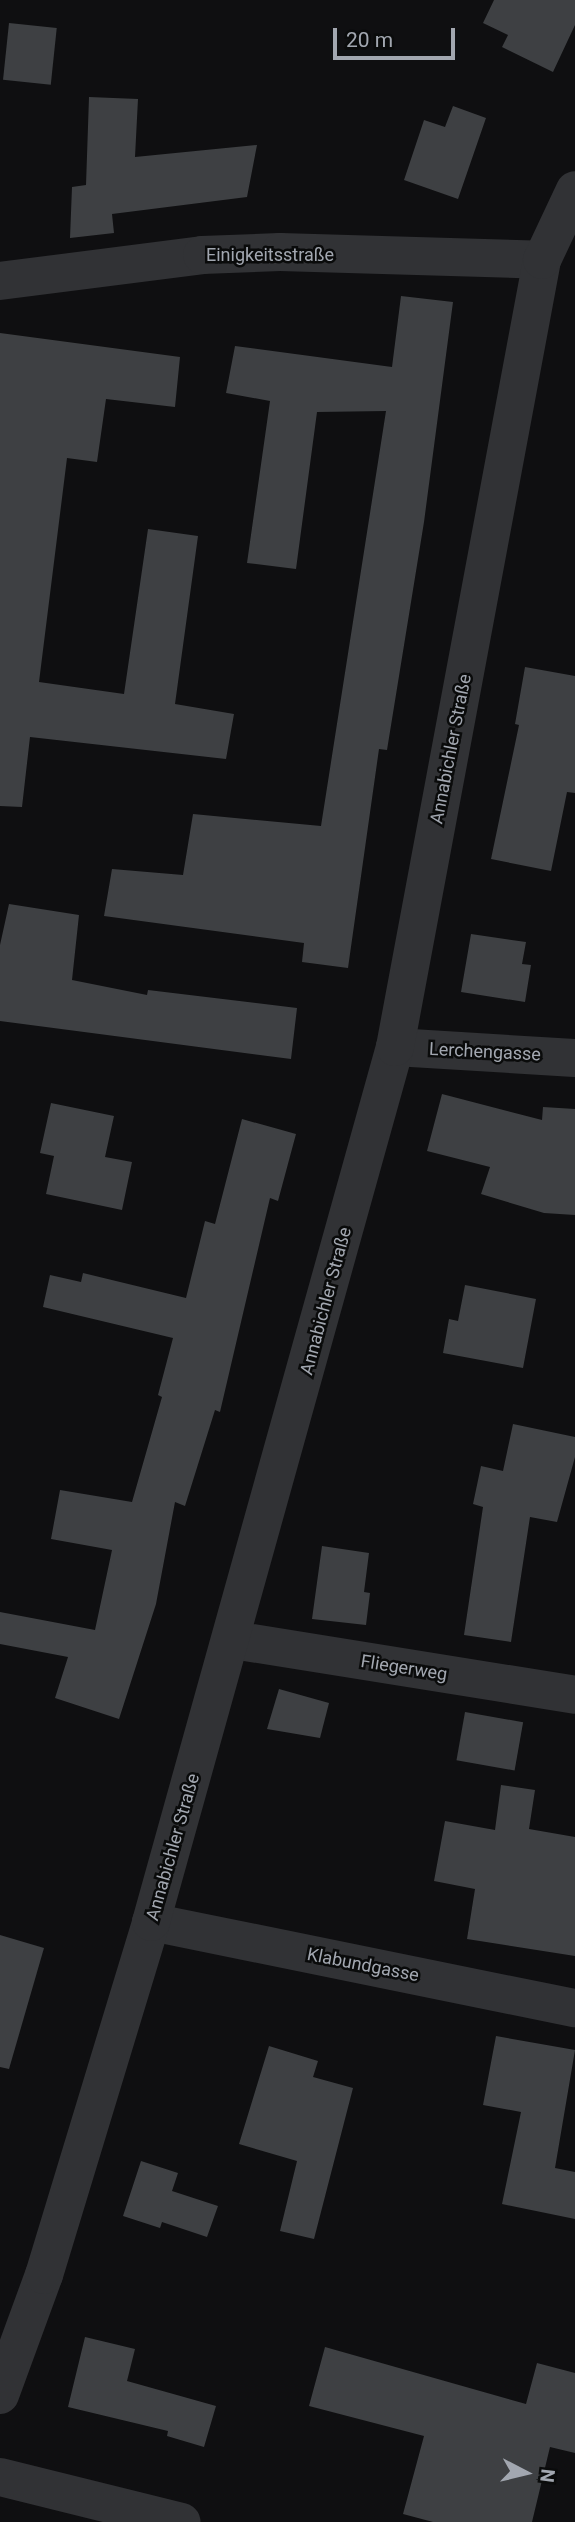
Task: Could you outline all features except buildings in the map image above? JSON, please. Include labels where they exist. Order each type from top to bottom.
[{"type":"street","name":"Annabichler Straße","points":[[0,2395],[44,2275],[151,1922],[233,1640],[396,1047],[542,260],[575,190]]},
{"type":"street","name":"Einigkeitsstraße","points":[[0,281],[202,255],[280,252],[542,260]]},
{"type":"street","name":"Lerchengasse","points":[[396,1047],[575,1058]]},
{"type":"street","name":"Fliegerweg","points":[[233,1640],[575,1695]]},
{"type":"street","name":"Klabundgasse","points":[[151,1922],[575,2008]]},
{"type":"street","points":[[0,2477],[182,2522]]}]
